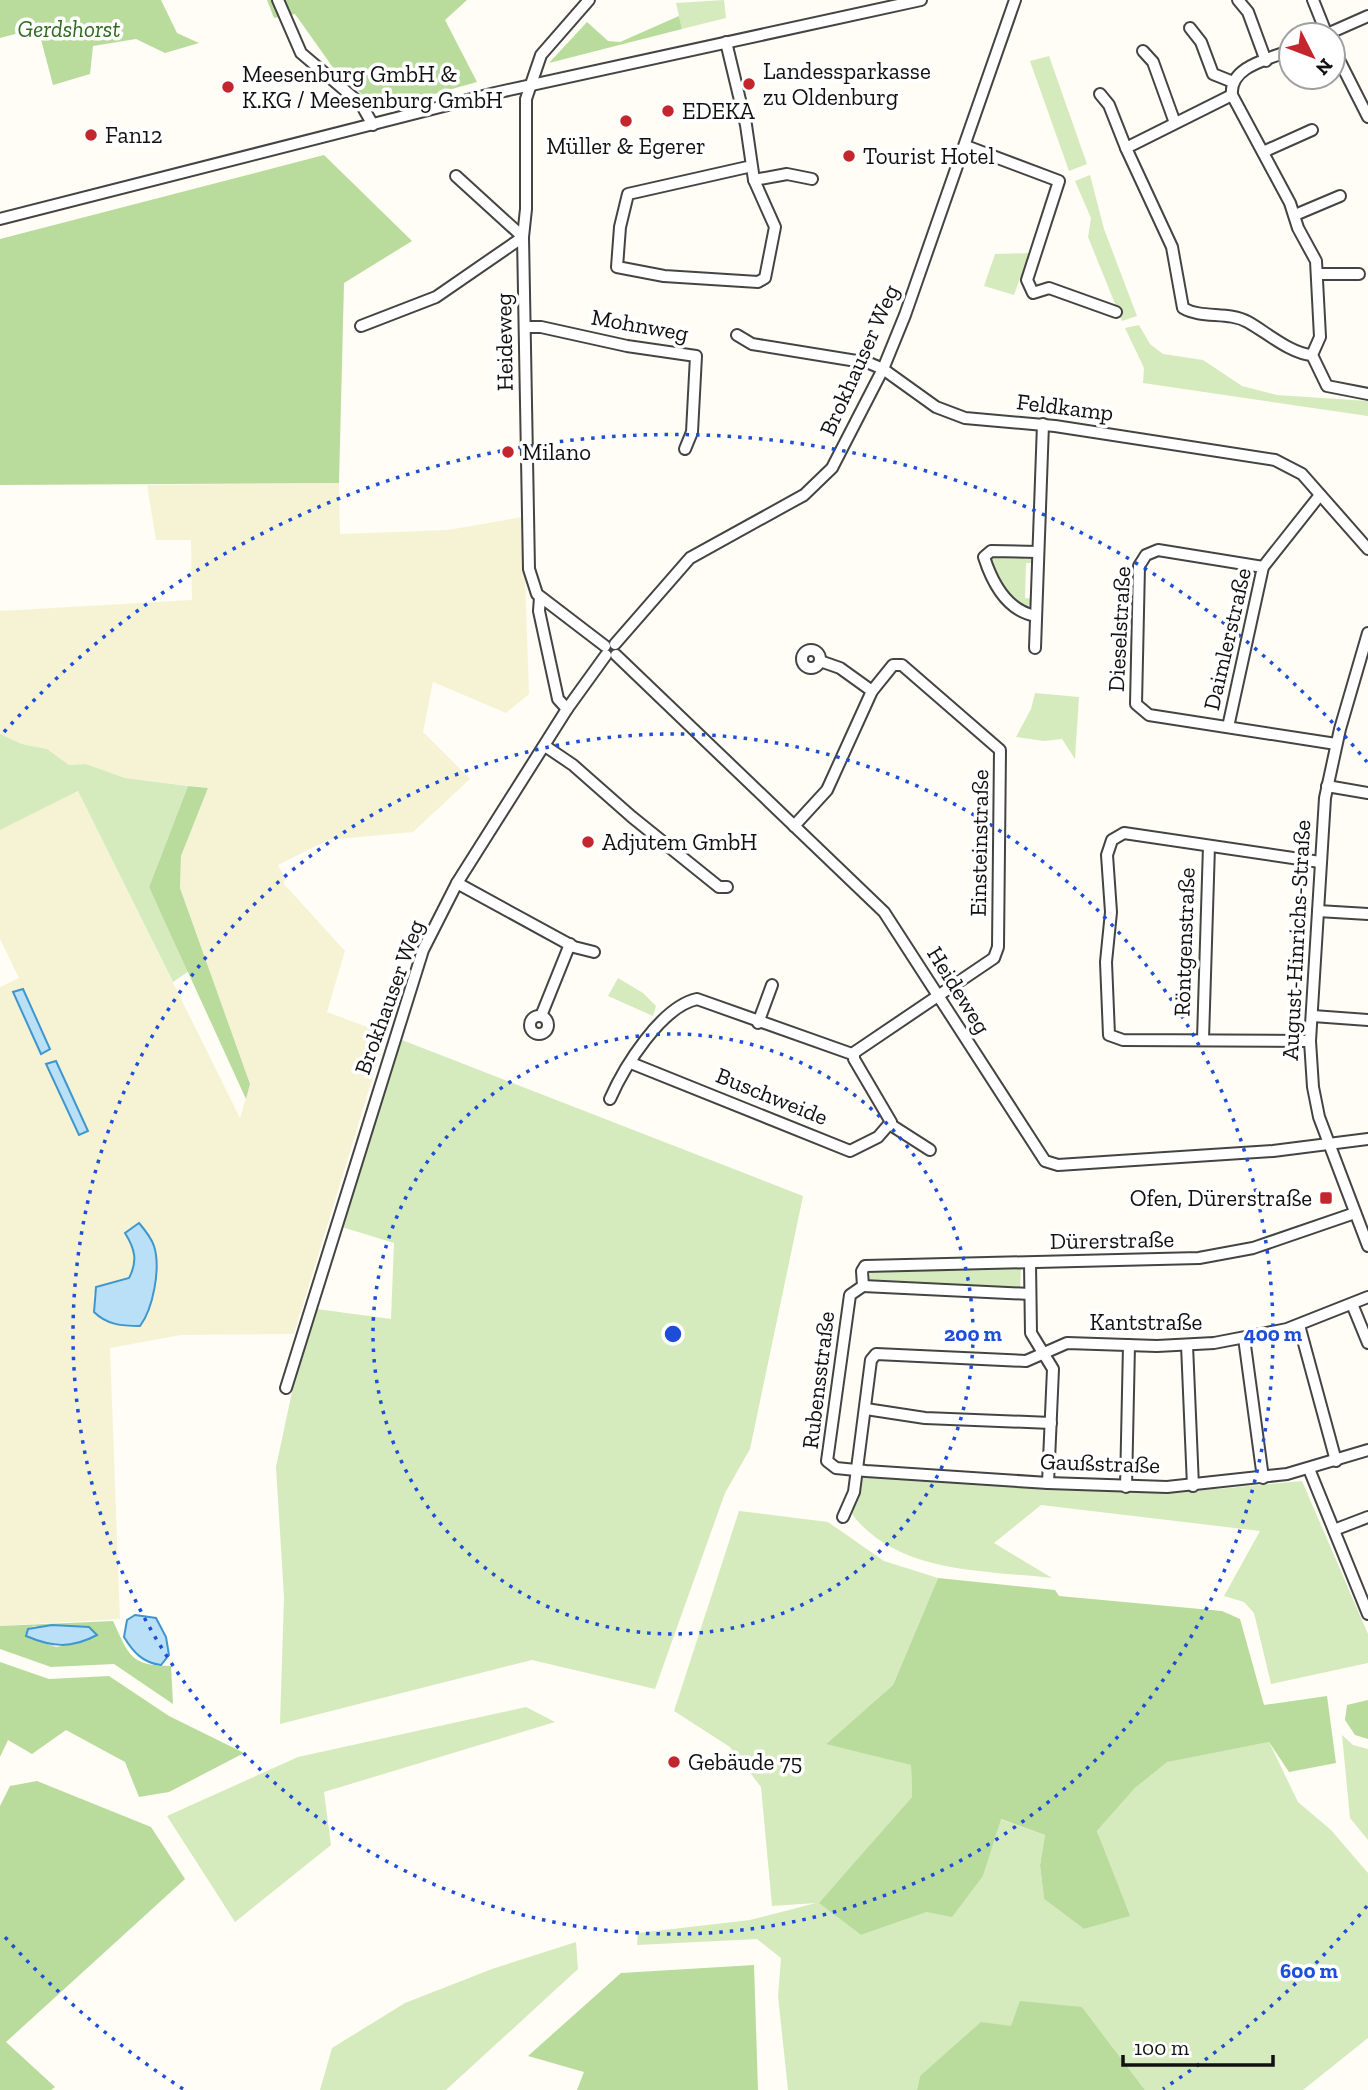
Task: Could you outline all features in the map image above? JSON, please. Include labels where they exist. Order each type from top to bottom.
[{"type":"street","points":[[278,0],[301,53],[361,104],[373,125]]},
{"type":"street","name":"Heideweg","points":[[589,0],[541,55],[526,99],[526,209],[523,237],[529,569],[533,586],[540,597],[610,650],[880,908],[1037,1153],[1048,1163],[1273,1151],[1329,1144]]},
{"type":"street","points":[[0,219],[530,85],[920,0]]},
{"type":"street","name":"Brokhauser Weg","points":[[286,1388],[423,950],[457,883],[567,709],[610,650],[690,558],[804,495],[822,481],[832,468],[883,369],[966,146],[1015,0]]},
{"type":"street","points":[[1238,0],[1248,12],[1266,61]]},
{"type":"street","points":[[1313,0],[1321,21]]},
{"type":"street","points":[[1347,26],[1368,16]]},
{"type":"street","points":[[1190,28],[1201,42],[1213,74],[1233,82]]},
{"type":"street","points":[[726,42],[745,121],[754,180],[775,227],[771,254],[762,281],[664,276],[617,267],[620,227],[628,194],[751,166]]},
{"type":"street","points":[[1143,51],[1153,62],[1175,123]]},
{"type":"street","points":[[1277,56],[1240,72],[1233,82],[1232,95],[1264,152],[1316,261],[1320,337],[1312,355]]},
{"type":"street","points":[[1347,76],[1368,117]]},
{"type":"street","points":[[1100,94],[1109,105],[1172,247],[1183,307],[1199,314],[1246,321],[1297,351],[1312,355],[1327,386],[1368,394]]},
{"type":"street","points":[[1126,148],[1232,95]]},
{"type":"street","points":[[1264,152],[1312,130]]},
{"type":"street","points":[[966,146],[1059,181],[1027,280],[1032,293],[1049,288],[1116,312]]},
{"type":"street","points":[[754,180],[787,174],[812,179]]},
{"type":"street","points":[[361,326],[436,297],[523,237],[456,176]]},
{"type":"street","points":[[1295,215],[1340,196]]},
{"type":"street","points":[[1317,274],[1359,274]]},
{"type":"street","name":"Mohnweg","points":[[525,327],[541,327],[627,346],[696,356],[692,432],[685,449]]},
{"type":"street","name":"Feldkamp","points":[[737,335],[752,344],[864,362],[883,369],[936,407],[955,415],[1265,457],[1298,471],[1368,550]]},
{"type":"street","points":[[1035,648],[1043,425]]},
{"type":"street","name":"Daimlerstraße","points":[[1228,727],[1263,567],[1320,495]]},
{"type":"street","name":"Dieselstraße","points":[[1263,567],[1158,550],[1146,555],[1139,566],[1136,704],[1149,715],[1336,744]]},
{"type":"street","points":[[1036,616],[1023,612],[995,588],[984,557],[991,551],[1038,552]]},
{"type":"street","name":"Heideweg","points":[[540,597],[539,611],[558,699],[567,709]]},
{"type":"street","name":"August-Hinrichs-Straße","points":[[1368,633],[1336,744],[1327,786],[1310,1041],[1314,1095],[1329,1144],[1368,1245]]},
{"type":"street","points":[[820,661],[839,668],[872,691]]},
{"type":"street","name":"Einsteinstraße","points":[[794,826],[827,790],[872,691],[891,666],[900,664],[1000,750],[997,953],[988,964],[938,996]]},
{"type":"street","points":[[545,746],[573,765],[719,887],[727,887]]},
{"type":"street","points":[[1327,786],[1368,793]]},
{"type":"street","points":[[1310,1041],[1123,1040],[1112,1037],[1107,1032],[1106,962],[1111,895],[1107,855],[1112,840],[1121,833],[1320,863]]},
{"type":"street","name":"Röntgenstraße","points":[[1203,1040],[1209,846]]},
{"type":"street","points":[[457,883],[570,944],[594,952]]},
{"type":"street","points":[[1318,911],[1368,914]]},
{"type":"street","points":[[541,1016],[570,944]]},
{"type":"street","points":[[758,1023],[772,985]]},
{"type":"street","points":[[610,1099],[634,1053],[685,1002],[697,999],[848,1054],[854,1053],[938,996]]},
{"type":"street","points":[[1313,1016],[1368,1020]]},
{"type":"street","points":[[854,1053],[855,1061],[891,1125],[930,1150]]},
{"type":"street","name":"Buschweide","points":[[631,1063],[850,1151],[878,1137],[891,1125]]},
{"type":"street","points":[[1329,1144],[1368,1139]]},
{"type":"street","name":"Dürerstraße","points":[[863,1268],[872,1265],[1199,1258],[1253,1248],[1355,1213]]},
{"type":"street","points":[[1030,1263],[1031,1334],[1053,1369],[1048,1483]]},
{"type":"street","name":"Rubensstraße","points":[[829,1464],[850,1295],[863,1286],[863,1268]]},
{"type":"street","points":[[863,1286],[1030,1294]]},
{"type":"street","name":"Kantstraße","points":[[866,1409],[871,1360],[876,1354],[1026,1361],[1068,1343],[1187,1345],[1244,1338],[1299,1325],[1368,1297]]},
{"type":"street","points":[[1352,1304],[1368,1343]]},
{"type":"street","points":[[1299,1325],[1336,1461]]},
{"type":"street","points":[[1244,1338],[1263,1478]]},
{"type":"street","points":[[1126,1487],[1129,1345]]},
{"type":"street","points":[[1187,1345],[1193,1486]]},
{"type":"street","points":[[843,1517],[854,1492],[866,1409],[925,1418],[1051,1423]]},
{"type":"street","name":"Gaußstraße","points":[[829,1464],[856,1471],[1048,1483],[1126,1487],[1193,1486],[1263,1478],[1310,1469],[1368,1450]]},
{"type":"street","points":[[1310,1469],[1334,1530],[1363,1589],[1368,1614]]},
{"type":"street","points":[[1334,1530],[1368,1517]]},
{"type":"shaded area","points":[[339,483],[340,534],[448,530],[523,517],[529,694],[506,713],[433,682],[423,732],[470,779],[413,832],[328,840],[278,865],[285,878],[284,884],[345,951],[327,1012],[386,1034],[294,1334],[181,1335],[110,1348],[120,1619],[0,1626],[0,987],[19,978],[0,939],[0,830],[78,791],[240,1118],[250,1084],[180,888],[181,856],[208,788],[125,778],[86,764],[69,765],[47,749],[22,744],[0,734],[0,611],[192,600],[191,540],[156,540],[147,485]],"holes":[[[56,1061],[88,1130],[79,1135],[46,1064]],[[125,1233],[156,1262],[147,1317],[94,1312],[93,1294],[110,1282],[129,1279],[133,1270],[134,1249]]]},
{"type":"green space","name":"Gerdshorst","points":[[0,0],[161,0],[177,33],[199,43],[165,53],[136,39],[93,46],[90,74],[53,85],[38,28],[0,38]]},
{"type":"green space","points":[[267,0],[467,0],[445,20],[477,82],[381,109],[339,76],[295,14],[274,18]]},
{"type":"green space","points":[[724,0],[726,18],[682,29],[676,3]]},
{"type":"green space","points":[[679,16],[682,29],[549,63],[587,22],[608,41],[620,42]]},
{"type":"green space","points":[[1049,56],[1087,164],[1069,171],[1030,61]]},
{"type":"green space","points":[[324,155],[412,241],[344,283],[339,483],[0,485],[0,239]]},
{"type":"green space","points":[[1090,175],[1104,229],[1137,316],[1122,321],[1088,237],[1091,218],[1075,181]]},
{"type":"green space","points":[[1029,253],[1014,295],[984,286],[995,254]]},
{"type":"green space","points":[[1139,325],[1150,344],[1163,354],[1203,360],[1242,386],[1277,395],[1368,401],[1368,416],[1143,383],[1144,368],[1125,328]]},
{"type":"green space","points":[[996,556],[1035,559],[1034,563],[1026,563],[1025,598],[1034,599],[1033,604],[1023,607],[999,585],[990,560]]},
{"type":"green space","points":[[1035,693],[1079,697],[1075,759],[1062,739],[1044,741],[1016,737],[1031,709]]},
{"type":"green space","points":[[0,734],[22,744],[47,749],[69,765],[86,764],[125,778],[188,786],[149,887],[189,971],[173,982],[78,791],[0,830]]},
{"type":"green space","points":[[188,786],[208,788],[181,856],[180,888],[250,1084],[246,1099],[149,887]]},
{"type":"green space","points":[[618,978],[643,993],[656,1006],[653,1016],[608,996]]},
{"type":"green space","points":[[402,1040],[803,1196],[750,1449],[725,1493],[655,1689],[532,1660],[280,1724],[284,1597],[276,1467],[293,1387],[317,1309],[391,1319],[394,1243],[342,1227]]},
{"type":"green space","points":[[1021,1267],[1020,1292],[869,1281],[871,1271],[879,1269]]},
{"type":"green space","points":[[864,1476],[1052,1488],[1218,1489],[1302,1481],[1368,1634],[1368,1663],[1271,1684],[1254,1613],[1244,1602],[1224,1596],[1260,1531],[1041,1505],[994,1543],[1052,1578],[970,1570],[917,1558],[892,1548],[870,1533],[851,1513]]},
{"type":"green space","points":[[739,1511],[828,1522],[884,1561],[938,1578],[893,1685],[827,1743],[911,1765],[912,1797],[820,1903],[861,1935],[927,1912],[983,1876],[1000,1819],[1045,1835],[1040,1865],[1044,1899],[1084,1929],[1129,1916],[1097,1831],[1135,1788],[1167,1761],[1269,1742],[1298,1802],[1331,1830],[1368,1873],[1368,2038],[1303,2090],[1145,2090],[1082,2007],[1011,2026],[920,2076],[917,2090],[788,2090],[778,1996],[781,1958],[757,1939],[637,1945],[638,1933],[750,1920],[816,1903],[772,1906],[761,1787],[730,1747],[674,1711]]},
{"type":"green space","points":[[938,1578],[1055,1590],[1059,1596],[1222,1611],[1240,1619],[1264,1705],[1327,1696],[1336,1763],[1289,1772],[1269,1742],[1167,1762],[1135,1788],[1097,1831],[1130,1916],[1084,1929],[1044,1899],[1040,1865],[1045,1835],[1001,1819],[983,1876],[952,1917],[927,1912],[861,1935],[819,1903],[912,1797],[911,1765],[826,1744],[893,1685]]},
{"type":"green space","points":[[113,1621],[128,1650],[139,1661],[171,1666],[173,1704],[114,1664],[51,1667],[0,1649],[0,1626]],"holes":[[[35,1626],[88,1640],[56,1647],[26,1636],[28,1628]]]},
{"type":"green space","points":[[0,1662],[49,1679],[109,1676],[169,1716],[244,1753],[169,1792],[139,1797],[125,1762],[66,1730],[32,1754],[8,1740],[0,1757]]},
{"type":"green space","points":[[1368,1700],[1368,1739],[1355,1735],[1345,1720],[1347,1705]]},
{"type":"green space","points":[[526,1707],[555,1722],[324,1792],[331,1845],[235,1922],[167,1816],[298,1757]]},
{"type":"green space","points":[[1342,1735],[1353,1745],[1368,1749],[1368,1840],[1350,1818]]},
{"type":"green space","points":[[37,1781],[151,1827],[185,1879],[6,2042],[55,2087],[51,2090],[0,2090],[0,1806],[10,1786]]},
{"type":"green space","points":[[576,1942],[578,1969],[446,2090],[320,2090],[332,2048],[405,2003],[492,1969]]},
{"type":"green space","points":[[754,1965],[758,2090],[577,2090],[584,2072],[528,2056],[621,1973]]},
{"type":"green space","points":[[1020,2001],[1082,2007],[1145,2090],[917,2090],[920,2076],[981,2022],[1011,2026]]},
{"type":"water","points":[[23,989],[50,1049],[41,1054],[13,992]]},
{"type":"water","points":[[56,1061],[88,1131],[79,1135],[46,1064]]},
{"type":"water","points":[[139,1223],[151,1240],[156,1255],[152,1299],[140,1326],[115,1324],[94,1312],[96,1287],[129,1278],[134,1266],[134,1255],[125,1233]]},
{"type":"water","points":[[135,1615],[156,1618],[166,1637],[169,1655],[161,1665],[139,1656],[124,1637],[127,1620]]},
{"type":"water","points":[[52,1625],[89,1627],[97,1635],[79,1643],[61,1645],[26,1636],[28,1629]]},
{"type":"place","name":"Landessparkasse zu Oldenburg","points":[[749,84]]},
{"type":"place","name":"Meesenburg GmbH & K.KG / Meesenburg GmbH","points":[[228,87]]},
{"type":"place","name":"EDEKA","points":[[668,111]]},
{"type":"place","name":"Müller & Egerer","points":[[626,121]]},
{"type":"place","name":"Fan12","points":[[91,135]]},
{"type":"place","name":"Tourist Hotel","points":[[849,156]]},
{"type":"place","name":"Milano","points":[[508,452]]},
{"type":"place","name":"Adjutem GmbH","points":[[588,842]]},
{"type":"place","name":"Ofen, Dürerstraße","points":[[1326,1198]]},
{"type":"place","name":"Gebäude 75","points":[[674,1762]]}]
